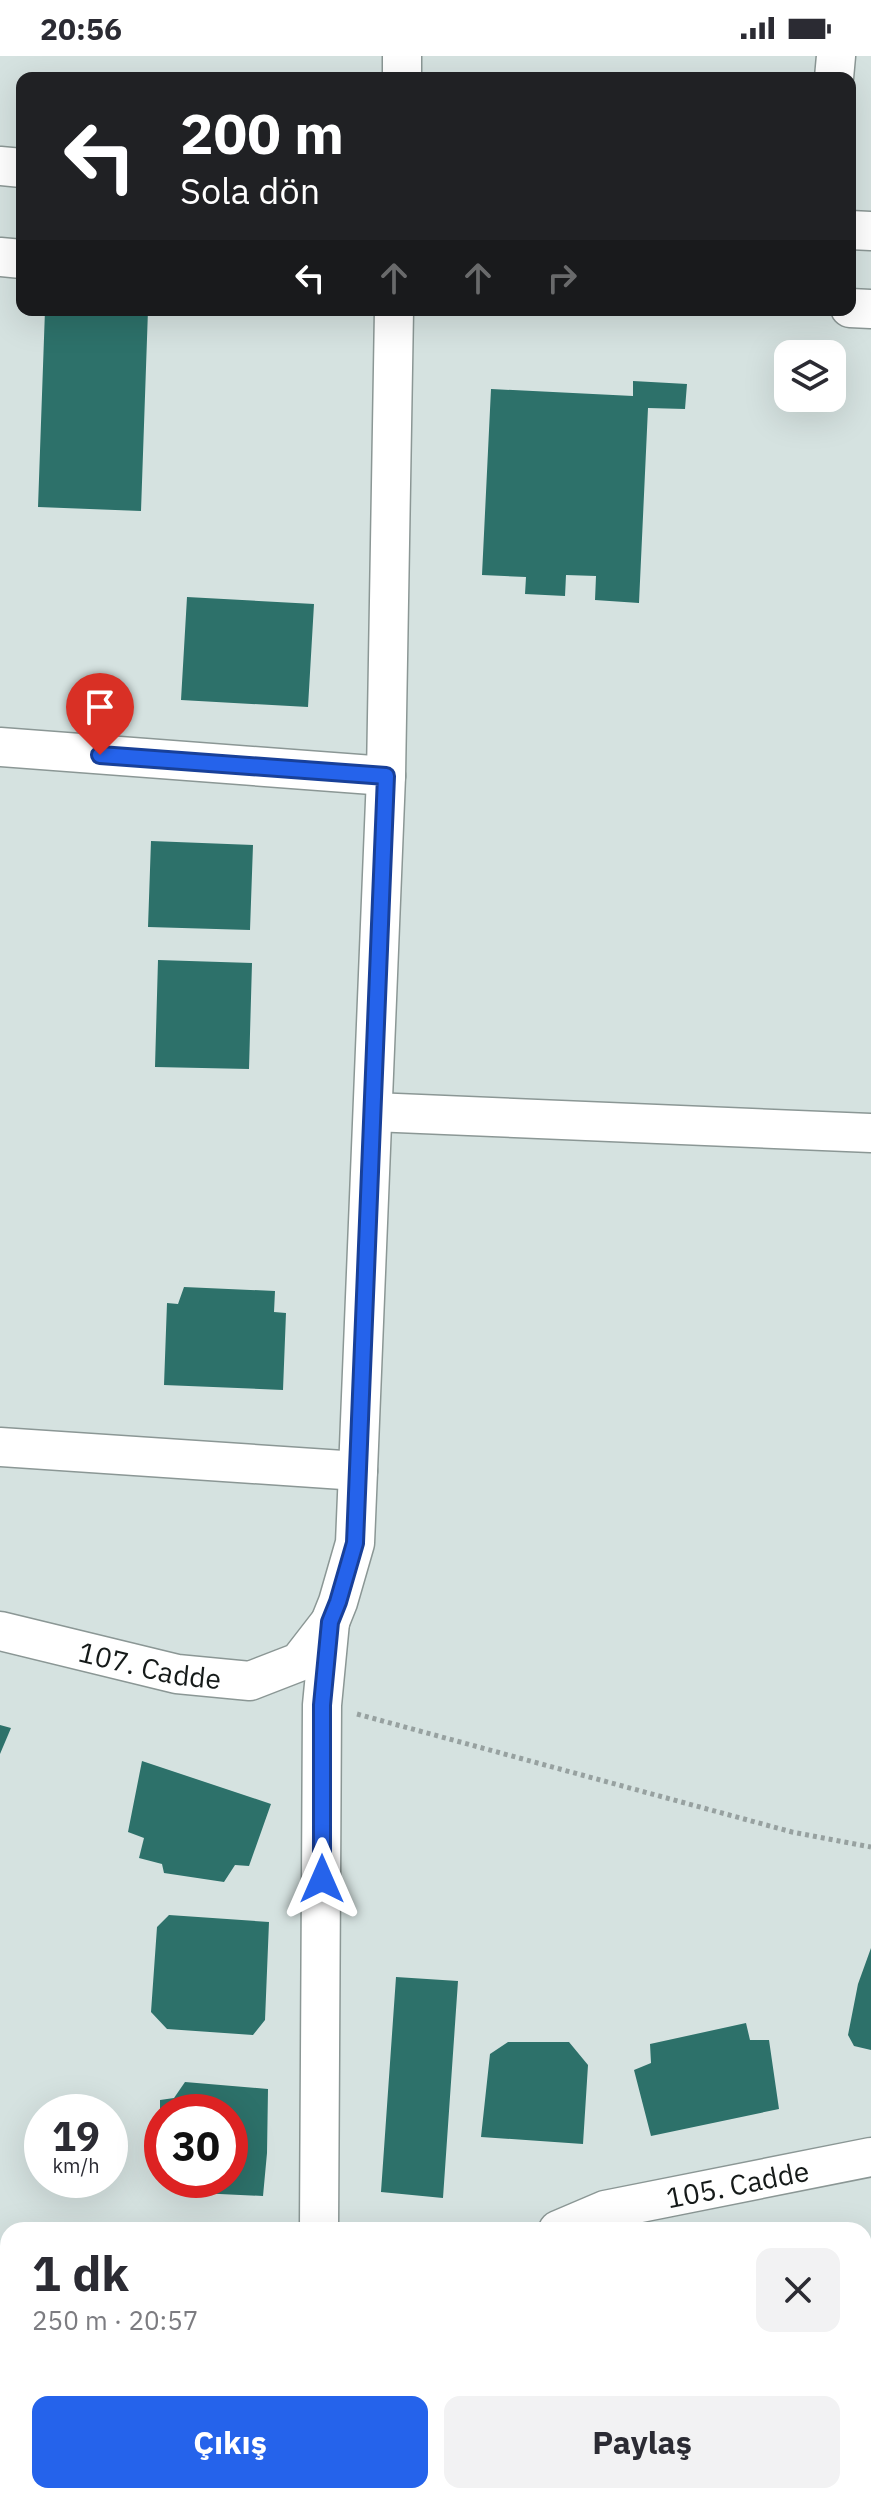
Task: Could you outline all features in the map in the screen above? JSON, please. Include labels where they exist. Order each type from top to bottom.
[{"type":"street","points":[[319,2222],[322,1705],[330,1622],[355,1543],[386,776],[394,316]]},
{"type":"street","points":[[0,747],[386,776]]},
{"type":"street","points":[[373,1112],[871,1133]]},
{"type":"street","points":[[0,1447],[358,1471]]},
{"type":"street","name":"107. Cadde","points":[[0,1631],[192,1676],[250,1681],[299,1662],[330,1622]]},
{"type":"street","name":"105. Cadde","points":[[577,2222],[605,2210],[871,2157]]},
{"type":"path","points":[[322,1705],[792,1832],[871,1847]]},
{"type":"building","points":[[45,316],[148,316],[141,511],[38,507]]},
{"type":"building","points":[[633,381],[687,384],[685,409],[648,408],[639,603],[595,600],[596,576],[566,575],[565,596],[525,594],[526,577],[482,575],[491,389],[633,396]]},
{"type":"building","points":[[187,597],[314,604],[308,707],[181,700]]},
{"type":"building","points":[[151,841],[253,845],[250,930],[148,927]]},
{"type":"building","points":[[158,960],[252,963],[249,1069],[155,1067]]},
{"type":"building","points":[[184,1287],[275,1291],[274,1312],[286,1313],[283,1390],[164,1385],[167,1303],[178,1304]]},
{"type":"building","points":[[0,1725],[11,1728],[0,1754]]},
{"type":"building","points":[[142,1761],[271,1804],[249,1866],[235,1865],[224,1882],[164,1873],[162,1864],[139,1858],[144,1838],[128,1832]]},
{"type":"building","points":[[169,1915],[269,1922],[265,2020],[253,2035],[167,2029],[151,2012],[157,1927]]},
{"type":"building","points":[[871,1948],[871,2050],[854,2046],[848,2035],[858,1984]]},
{"type":"building","points":[[396,1977],[458,1981],[443,2198],[381,2192]]},
{"type":"building","points":[[746,2023],[750,2040],[769,2040],[779,2109],[651,2136],[634,2070],[651,2063],[650,2044]]},
{"type":"building","points":[[508,2042],[569,2042],[588,2065],[583,2144],[481,2137],[490,2054]]},
{"type":"building","points":[[185,2082],[268,2089],[263,2196],[248,2195],[248,2094],[177,2094]]},
{"type":"route","points":[[100,755],[386,776],[355,1543],[330,1622],[322,1705],[322,1879]]}]
